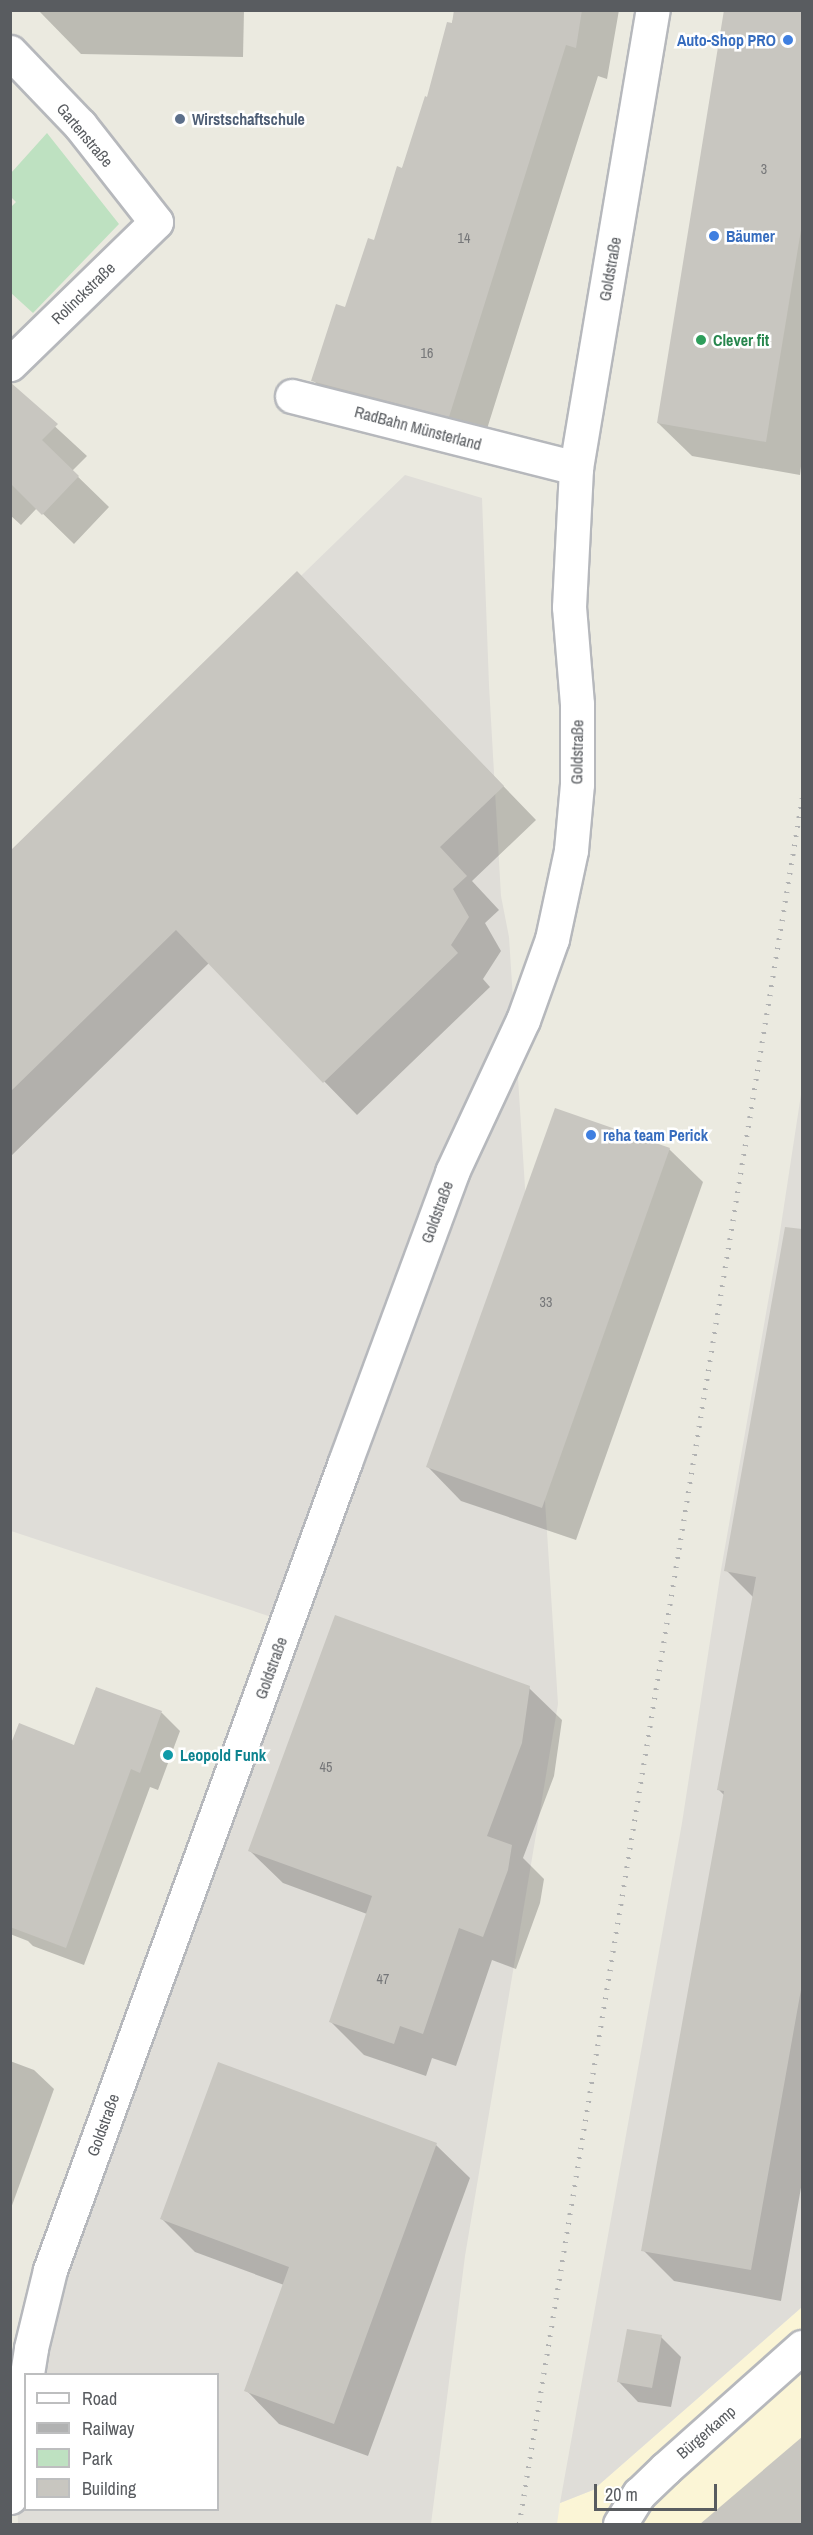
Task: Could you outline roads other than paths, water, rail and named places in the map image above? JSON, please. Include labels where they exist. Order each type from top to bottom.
[{"type":"street","name":"Goldstraße","points":[[23,2356],[50,2270],[443,1194],[523,1020],[552,939],[571,850],[577,784],[577,704],[569,607],[576,468],[653,10]]},
{"type":"street","name":"Gartenstraße","points":[[10,51],[80,125],[156,222]]},
{"type":"street","name":"Rolinckstraße","points":[[10,364],[156,222]]},
{"type":"street","name":"RadBahn Münsterland","points":[[292,396],[576,468]]},
{"type":"street","name":"Bürgerkamp","points":[[620,2524],[639,2494],[802,2348]]},
{"type":"street","points":[[10,2497],[24,2400]]},
{"type":"railway","points":[[519,2524],[802,798]]},
{"type":"place","name":"Auto-Shop PRO","points":[[788,40]]},
{"type":"place","name":"Wirstschaftschule","points":[[180,119]]},
{"type":"place","name":"Bäumer","points":[[714,236]]},
{"type":"place","name":"Clever fit","points":[[701,340]]},
{"type":"place","name":"reha team Perick","points":[[591,1135]]},
{"type":"place","name":"Leopold Funk","points":[[168,1755]]}]
